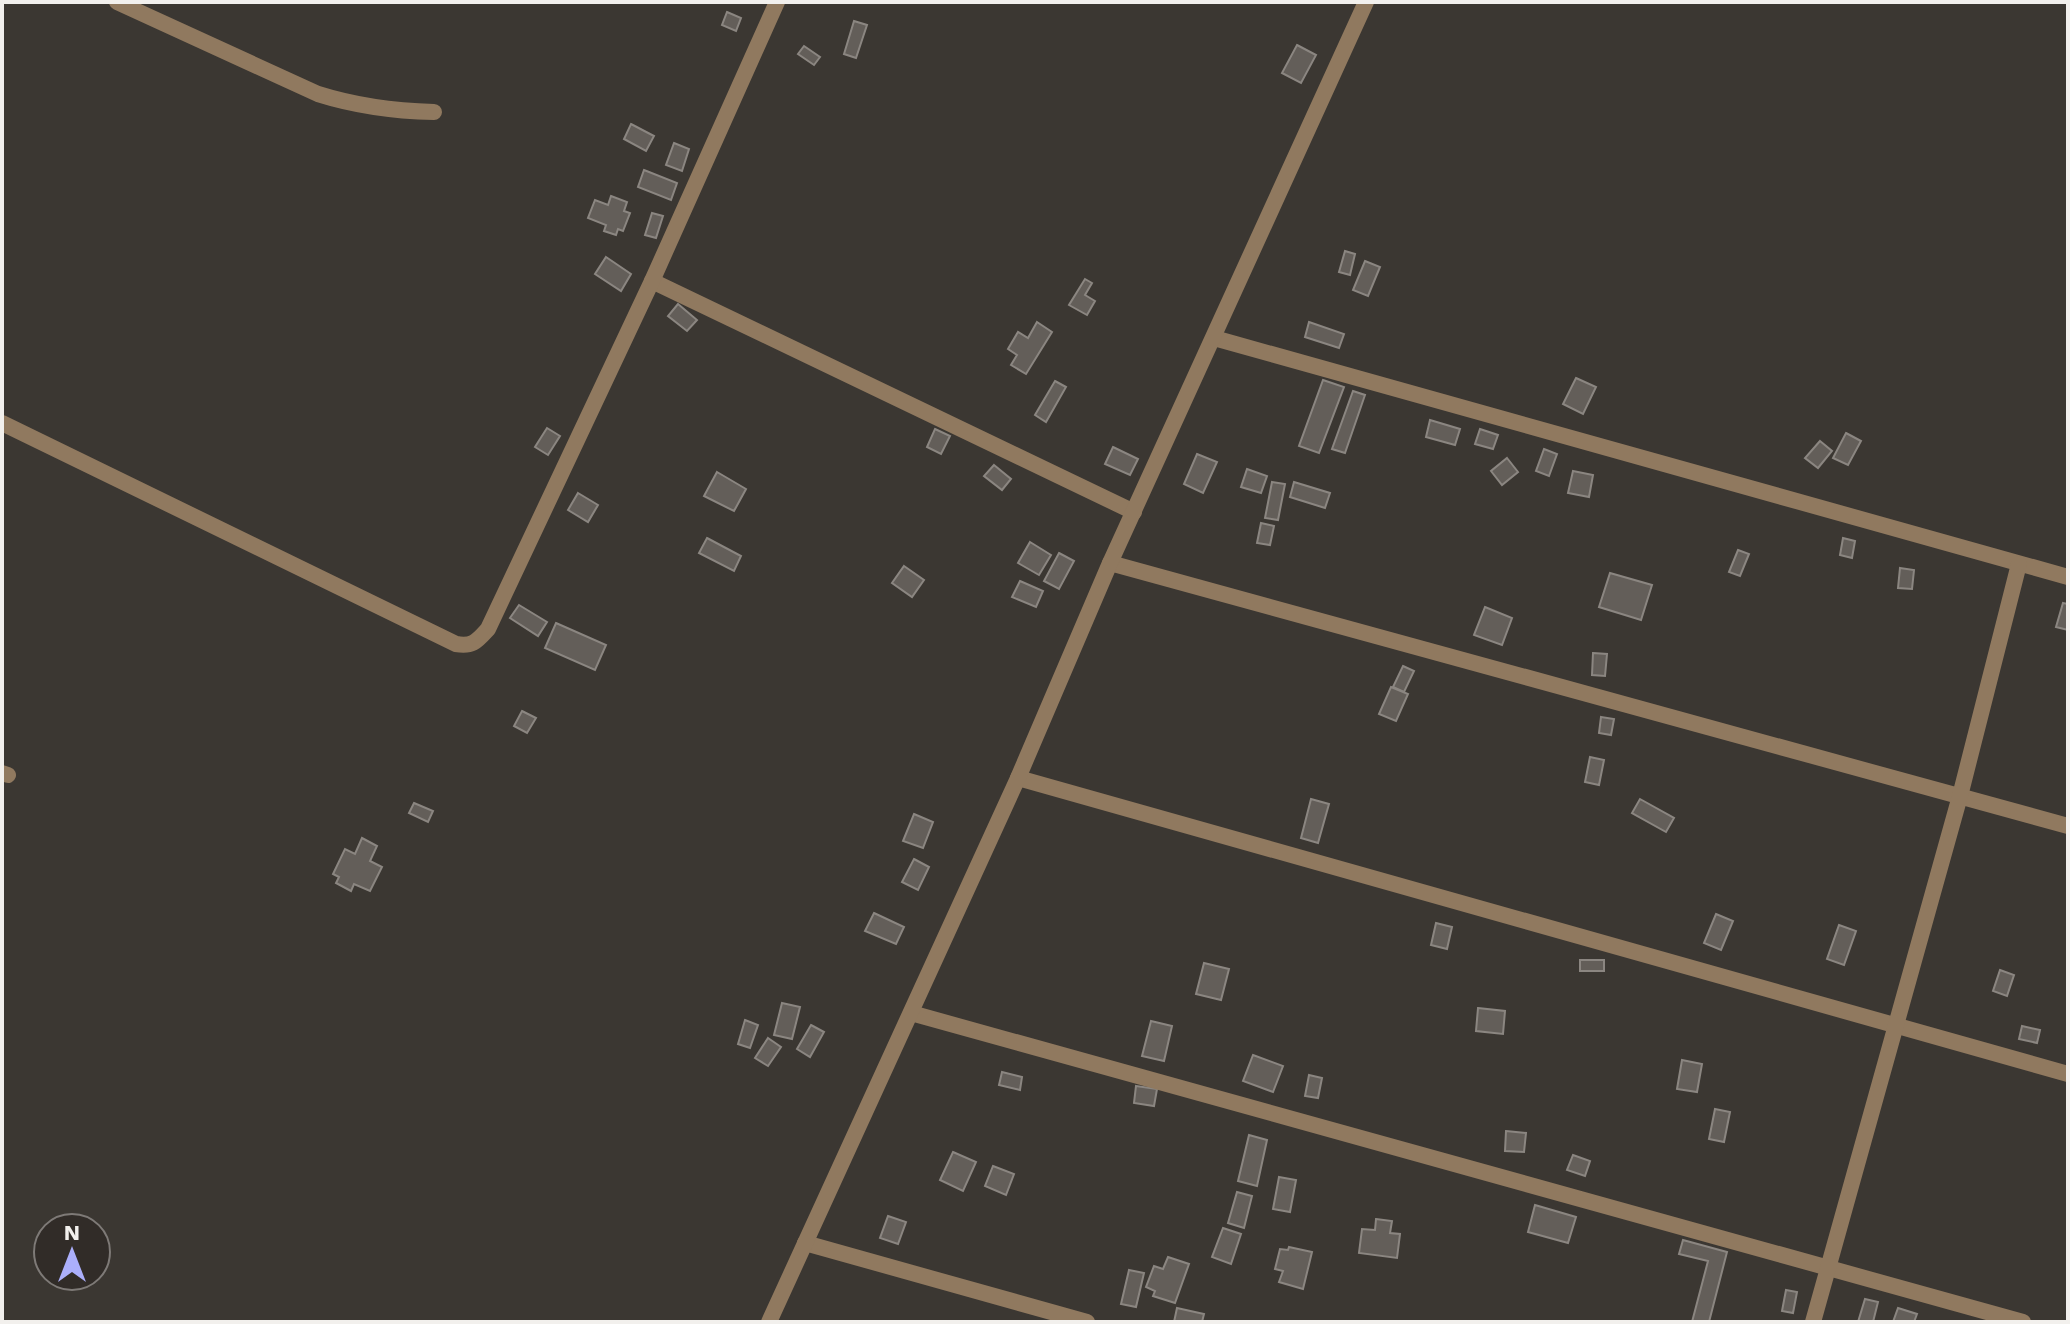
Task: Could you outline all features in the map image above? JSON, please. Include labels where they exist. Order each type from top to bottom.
[{"type":"street","points":[[117,2],[318,94],[383,110],[434,112]]},
{"type":"street","points":[[2,423],[456,644],[468,646],[476,643],[488,629],[652,281],[777,2]]},
{"type":"street","points":[[769,1322],[1018,778],[1110,563],[1366,2]]},
{"type":"street","points":[[652,281],[1134,512]]},
{"type":"street","points":[[1214,338],[2068,577]]},
{"type":"street","points":[[1110,563],[2068,826]]},
{"type":"street","points":[[1813,1322],[1960,796],[2019,564]]},
{"type":"street","points":[[1018,778],[2068,1074]]},
{"type":"street","points":[[911,1013],[2023,1322]]},
{"type":"street","points":[[805,1243],[1087,1322]]},
{"type":"building","points":[[727,12],[741,18],[736,31],[722,25]]},
{"type":"building","points":[[854,21],[867,25],[856,58],[844,54]]},
{"type":"building","points":[[1297,45],[1316,55],[1301,83],[1282,73]]},
{"type":"building","points":[[804,46],[820,57],[814,65],[798,54]]},
{"type":"building","points":[[631,124],[654,136],[646,151],[624,139]]},
{"type":"building","points":[[674,143],[689,149],[682,171],[666,165]]},
{"type":"building","points":[[644,170],[677,183],[671,200],[638,187]]},
{"type":"building","points":[[611,196],[627,202],[624,211],[630,213],[623,231],[618,229],[616,235],[604,231],[606,225],[588,218],[595,200],[608,205]]},
{"type":"building","points":[[652,213],[663,216],[656,238],[645,235]]},
{"type":"building","points":[[1345,251],[1355,254],[1350,275],[1339,272]]},
{"type":"building","points":[[606,257],[631,274],[621,291],[595,274]]},
{"type":"building","points":[[1365,261],[1380,267],[1368,296],[1353,290]]},
{"type":"building","points":[[1085,279],[1092,283],[1085,295],[1095,301],[1087,315],[1069,305]]},
{"type":"building","points":[[678,304],[697,320],[687,331],[668,316]]},
{"type":"building","points":[[1037,322],[1052,332],[1026,374],[1011,365],[1017,355],[1008,349],[1018,332],[1028,338]]},
{"type":"building","points":[[1309,322],[1344,334],[1339,348],[1305,337]]},
{"type":"building","points":[[1576,378],[1596,387],[1583,414],[1563,404]]},
{"type":"building","points":[[1323,380],[1344,387],[1319,453],[1299,446]]},
{"type":"building","points":[[1055,381],[1066,387],[1046,422],[1035,415]]},
{"type":"building","points":[[1353,391],[1365,395],[1345,453],[1332,449]]},
{"type":"building","points":[[1430,420],[1460,429],[1455,445],[1426,437]]},
{"type":"building","points":[[547,428],[560,436],[548,455],[535,447]]},
{"type":"building","points":[[935,429],[950,436],[941,454],[927,447]]},
{"type":"building","points":[[1480,429],[1498,435],[1493,449],[1475,444]]},
{"type":"building","points":[[1846,433],[1861,441],[1848,465],[1833,458]]},
{"type":"building","points":[[1820,441],[1832,451],[1818,468],[1805,458]]},
{"type":"building","points":[[1113,447],[1138,459],[1130,475],[1105,464]]},
{"type":"building","points":[[1544,449],[1557,454],[1549,476],[1536,471]]},
{"type":"building","points":[[1197,454],[1217,462],[1203,493],[1184,484]]},
{"type":"building","points":[[1507,458],[1518,472],[1502,485],[1491,471]]},
{"type":"building","points":[[994,465],[1011,479],[1002,490],[984,476]]},
{"type":"building","points":[[1247,469],[1267,476],[1261,493],[1241,487]]},
{"type":"building","points":[[1573,471],[1593,475],[1589,497],[1568,493]]},
{"type":"building","points":[[717,472],[746,489],[734,511],[704,496]]},
{"type":"building","points":[[1272,482],[1285,484],[1278,520],[1265,518]]},
{"type":"building","points":[[1294,482],[1330,493],[1325,508],[1290,497]]},
{"type":"building","points":[[578,493],[598,505],[588,522],[568,510]]},
{"type":"building","points":[[1261,523],[1274,526],[1270,545],[1257,543]]},
{"type":"building","points":[[707,538],[741,556],[734,571],[699,553]]},
{"type":"building","points":[[1843,538],[1855,541],[1852,558],[1840,555]]},
{"type":"building","points":[[1030,542],[1051,555],[1039,575],[1018,563]]},
{"type":"building","points":[[1738,550],[1749,554],[1740,576],[1729,572]]},
{"type":"building","points":[[1059,553],[1074,561],[1059,589],[1044,581]]},
{"type":"building","points":[[904,566],[924,580],[912,597],[892,583]]},
{"type":"building","points":[[1900,568],[1914,570],[1912,589],[1898,588]]},
{"type":"building","points":[[1610,573],[1652,585],[1641,620],[1599,607]]},
{"type":"building","points":[[1020,581],[1043,591],[1036,607],[1012,597]]},
{"type":"building","points":[[2063,603],[2068,604],[2068,630],[2056,627]]},
{"type":"building","points":[[519,605],[547,622],[538,636],[510,618]]},
{"type":"building","points":[[1485,607],[1512,618],[1502,645],[1474,635]]},
{"type":"building","points":[[556,623],[606,645],[595,670],[545,648]]},
{"type":"building","points":[[1593,653],[1607,654],[1605,676],[1592,675]]},
{"type":"building","points":[[1403,666],[1414,671],[1404,692],[1393,687]]},
{"type":"building","points":[[1391,687],[1408,694],[1396,721],[1379,714]]},
{"type":"building","points":[[522,711],[536,718],[527,733],[514,726]]},
{"type":"building","points":[[1601,717],[1614,719],[1611,735],[1599,733]]},
{"type":"building","points":[[1590,757],[1604,760],[1599,785],[1585,782]]},
{"type":"building","points":[[1311,799],[1329,804],[1318,843],[1301,838]]},
{"type":"building","points":[[1640,799],[1674,818],[1666,832],[1632,813]]},
{"type":"building","points":[[414,803],[433,811],[428,822],[409,813]]},
{"type":"building","points":[[914,814],[933,822],[923,848],[903,841]]},
{"type":"building","points":[[362,838],[377,846],[370,861],[382,867],[370,891],[354,884],[351,891],[336,883],[339,877],[333,874],[345,849],[355,854]]},
{"type":"building","points":[[914,859],[929,867],[918,890],[902,882]]},
{"type":"building","points":[[874,913],[904,927],[896,944],[865,931]]},
{"type":"building","points":[[1716,914],[1733,921],[1721,950],[1704,943]]},
{"type":"building","points":[[1436,923],[1452,927],[1447,949],[1431,945]]},
{"type":"building","points":[[1839,925],[1856,931],[1844,965],[1827,959]]},
{"type":"building","points":[[1580,960],[1604,960],[1604,971],[1580,971]]},
{"type":"building","points":[[1204,963],[1229,969],[1221,1000],[1196,994]]},
{"type":"building","points":[[2000,970],[2014,975],[2007,996],[1993,991]]},
{"type":"building","points":[[782,1003],[800,1007],[792,1039],[774,1035]]},
{"type":"building","points":[[1478,1008],[1505,1011],[1503,1034],[1476,1031]]},
{"type":"building","points":[[745,1020],[758,1025],[750,1048],[738,1044]]},
{"type":"building","points":[[1151,1021],[1172,1026],[1164,1061],[1142,1056]]},
{"type":"building","points":[[811,1025],[824,1032],[810,1057],[797,1049]]},
{"type":"building","points":[[2022,1026],[2040,1030],[2037,1043],[2019,1039]]},
{"type":"building","points":[[768,1038],[781,1047],[768,1066],[755,1058]]},
{"type":"building","points":[[1253,1055],[1283,1066],[1273,1092],[1243,1081]]},
{"type":"building","points":[[1682,1060],[1702,1064],[1697,1092],[1677,1089]]},
{"type":"building","points":[[1002,1072],[1022,1077],[1020,1090],[999,1085]]},
{"type":"building","points":[[1309,1075],[1322,1078],[1318,1098],[1305,1096]]},
{"type":"building","points":[[1136,1086],[1157,1089],[1154,1106],[1134,1103]]},
{"type":"building","points":[[1715,1109],[1730,1112],[1724,1142],[1709,1139]]},
{"type":"building","points":[[1506,1131],[1526,1133],[1524,1152],[1505,1151]]},
{"type":"building","points":[[1249,1135],[1267,1140],[1257,1186],[1238,1181]]},
{"type":"building","points":[[953,1152],[976,1162],[963,1191],[940,1180]]},
{"type":"building","points":[[1573,1155],[1590,1161],[1585,1176],[1567,1170]]},
{"type":"building","points":[[993,1166],[1014,1174],[1006,1195],[985,1186]]},
{"type":"building","points":[[1279,1177],[1296,1180],[1290,1212],[1273,1209]]},
{"type":"building","points":[[1237,1192],[1252,1196],[1244,1228],[1228,1223]]},
{"type":"building","points":[[1535,1205],[1576,1217],[1568,1243],[1528,1232]]},
{"type":"building","points":[[888,1216],[906,1222],[898,1244],[880,1238]]},
{"type":"building","points":[[1376,1219],[1392,1221],[1390,1233],[1400,1234],[1397,1258],[1359,1253],[1362,1229],[1375,1230]]},
{"type":"building","points":[[1223,1228],[1241,1234],[1231,1264],[1212,1257]]},
{"type":"building","points":[[1683,1240],[1727,1252],[1709,1322],[1692,1322],[1708,1261],[1679,1254]]},
{"type":"building","points":[[1289,1247],[1312,1252],[1303,1289],[1279,1282],[1283,1271],[1275,1269],[1280,1249],[1288,1250]]},
{"type":"building","points":[[1168,1257],[1189,1264],[1175,1303],[1153,1296],[1155,1291],[1146,1287],[1154,1266],[1163,1269]]},
{"type":"building","points":[[1129,1270],[1144,1273],[1136,1307],[1121,1304]]},
{"type":"building","points":[[1786,1290],[1797,1292],[1793,1313],[1782,1311]]},
{"type":"building","points":[[1865,1299],[1878,1302],[1873,1322],[1858,1322]]},
{"type":"building","points":[[1177,1308],[1204,1314],[1202,1322],[1174,1322]]},
{"type":"building","points":[[1898,1308],[1917,1314],[1914,1322],[1893,1322]]}]
